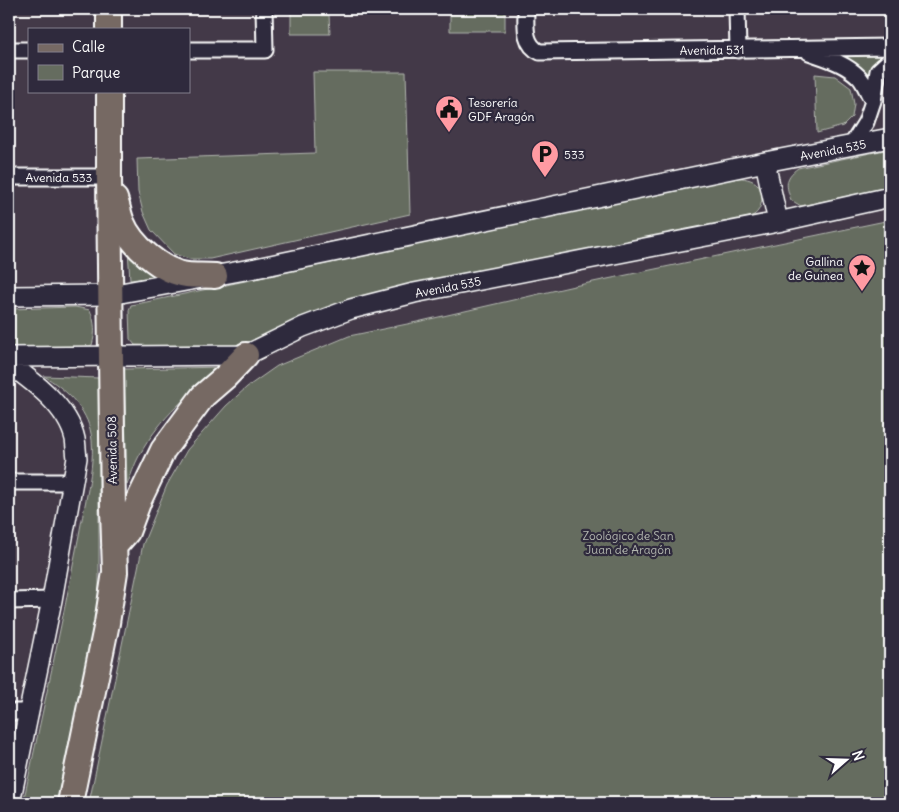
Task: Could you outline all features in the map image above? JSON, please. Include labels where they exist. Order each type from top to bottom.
[{"type":"main road","points":[[109,9],[109,28]]},
{"type":"main road","name":"Avenida 508","points":[[70,803],[115,572],[110,295],[109,92]]},
{"type":"main road","points":[[109,177],[123,223],[133,239],[148,256],[168,269],[186,275],[215,276]]},
{"type":"main road","points":[[114,547],[127,532],[139,500],[162,450],[203,396],[246,355]]},
{"type":"street","points":[[190,50],[265,50],[264,9]]},
{"type":"street","name":"Avenida 531","points":[[526,9],[526,31],[530,45],[540,52],[890,47]]},
{"type":"street","points":[[737,9],[738,50]]},
{"type":"street","points":[[800,48],[848,68],[860,78],[873,102]]},
{"type":"street","points":[[9,50],[28,50]]},
{"type":"street","points":[[851,146],[866,122],[873,102],[878,71],[890,60]]},
{"type":"street","name":"Avenida 535","points":[[9,296],[110,295],[215,276],[765,162],[890,138]]},
{"type":"street","points":[[765,162],[778,222]]},
{"type":"street","name":"Avenida 533","points":[[9,177],[109,177]]},
{"type":"street","name":"Avenida 535","points":[[9,357],[246,355],[303,327],[351,309],[414,293],[778,222],[890,197]]},
{"type":"street","points":[[9,364],[49,396],[67,419],[74,438],[77,458],[52,600],[10,803]]},
{"type":"street","points":[[9,482],[73,482]]},
{"type":"street","points":[[9,601],[52,600]]},
{"type":"street","points":[[9,712],[28,712]]},
{"type":"green space","points":[[291,9],[321,9],[322,15],[329,15],[330,34],[291,34]]},
{"type":"green space","points":[[457,9],[505,9],[505,31],[450,31],[450,13],[457,13]]},
{"type":"green space","points":[[888,52],[877,66],[869,82],[861,69],[842,55]]},
{"type":"green space","points":[[313,72],[406,72],[410,214],[210,259],[189,259],[174,254],[151,230],[143,212],[138,192],[137,159],[315,153]]},
{"type":"green space","points":[[815,74],[835,76],[851,88],[854,104],[852,117],[843,126],[817,133]]},
{"type":"green space","points":[[890,149],[890,187],[801,206],[791,200],[787,183],[790,175],[798,168]]},
{"type":"green space","points":[[735,177],[753,181],[760,188],[762,196],[761,205],[752,216],[375,295],[261,342],[228,349],[135,345],[130,339],[129,310],[131,305]]},
{"type":"green space","name":"Zoológico de San Juan de Aragón","points":[[890,220],[890,803],[89,803],[143,544],[167,485],[187,450],[226,406],[247,387],[277,366],[349,336],[574,286]]},
{"type":"green space","points":[[128,250],[163,276],[130,280]]},
{"type":"green space","points":[[75,307],[90,310],[94,328],[92,345],[85,347],[9,348],[9,309]]},
{"type":"green space","points":[[226,367],[188,396],[166,417],[139,456],[127,485],[124,369]]},
{"type":"green space","points":[[44,376],[99,378],[99,597],[95,628],[59,803],[23,803],[72,569],[89,482],[92,454],[90,429],[83,413],[66,392]]},
{"type":"place","name":"Tesorería GDF Aragón","points":[[449,133]]},
{"type":"place","name":"533","points":[[545,178]]},
{"type":"place","name":"Gallina de Guinea","points":[[862,292]]}]
